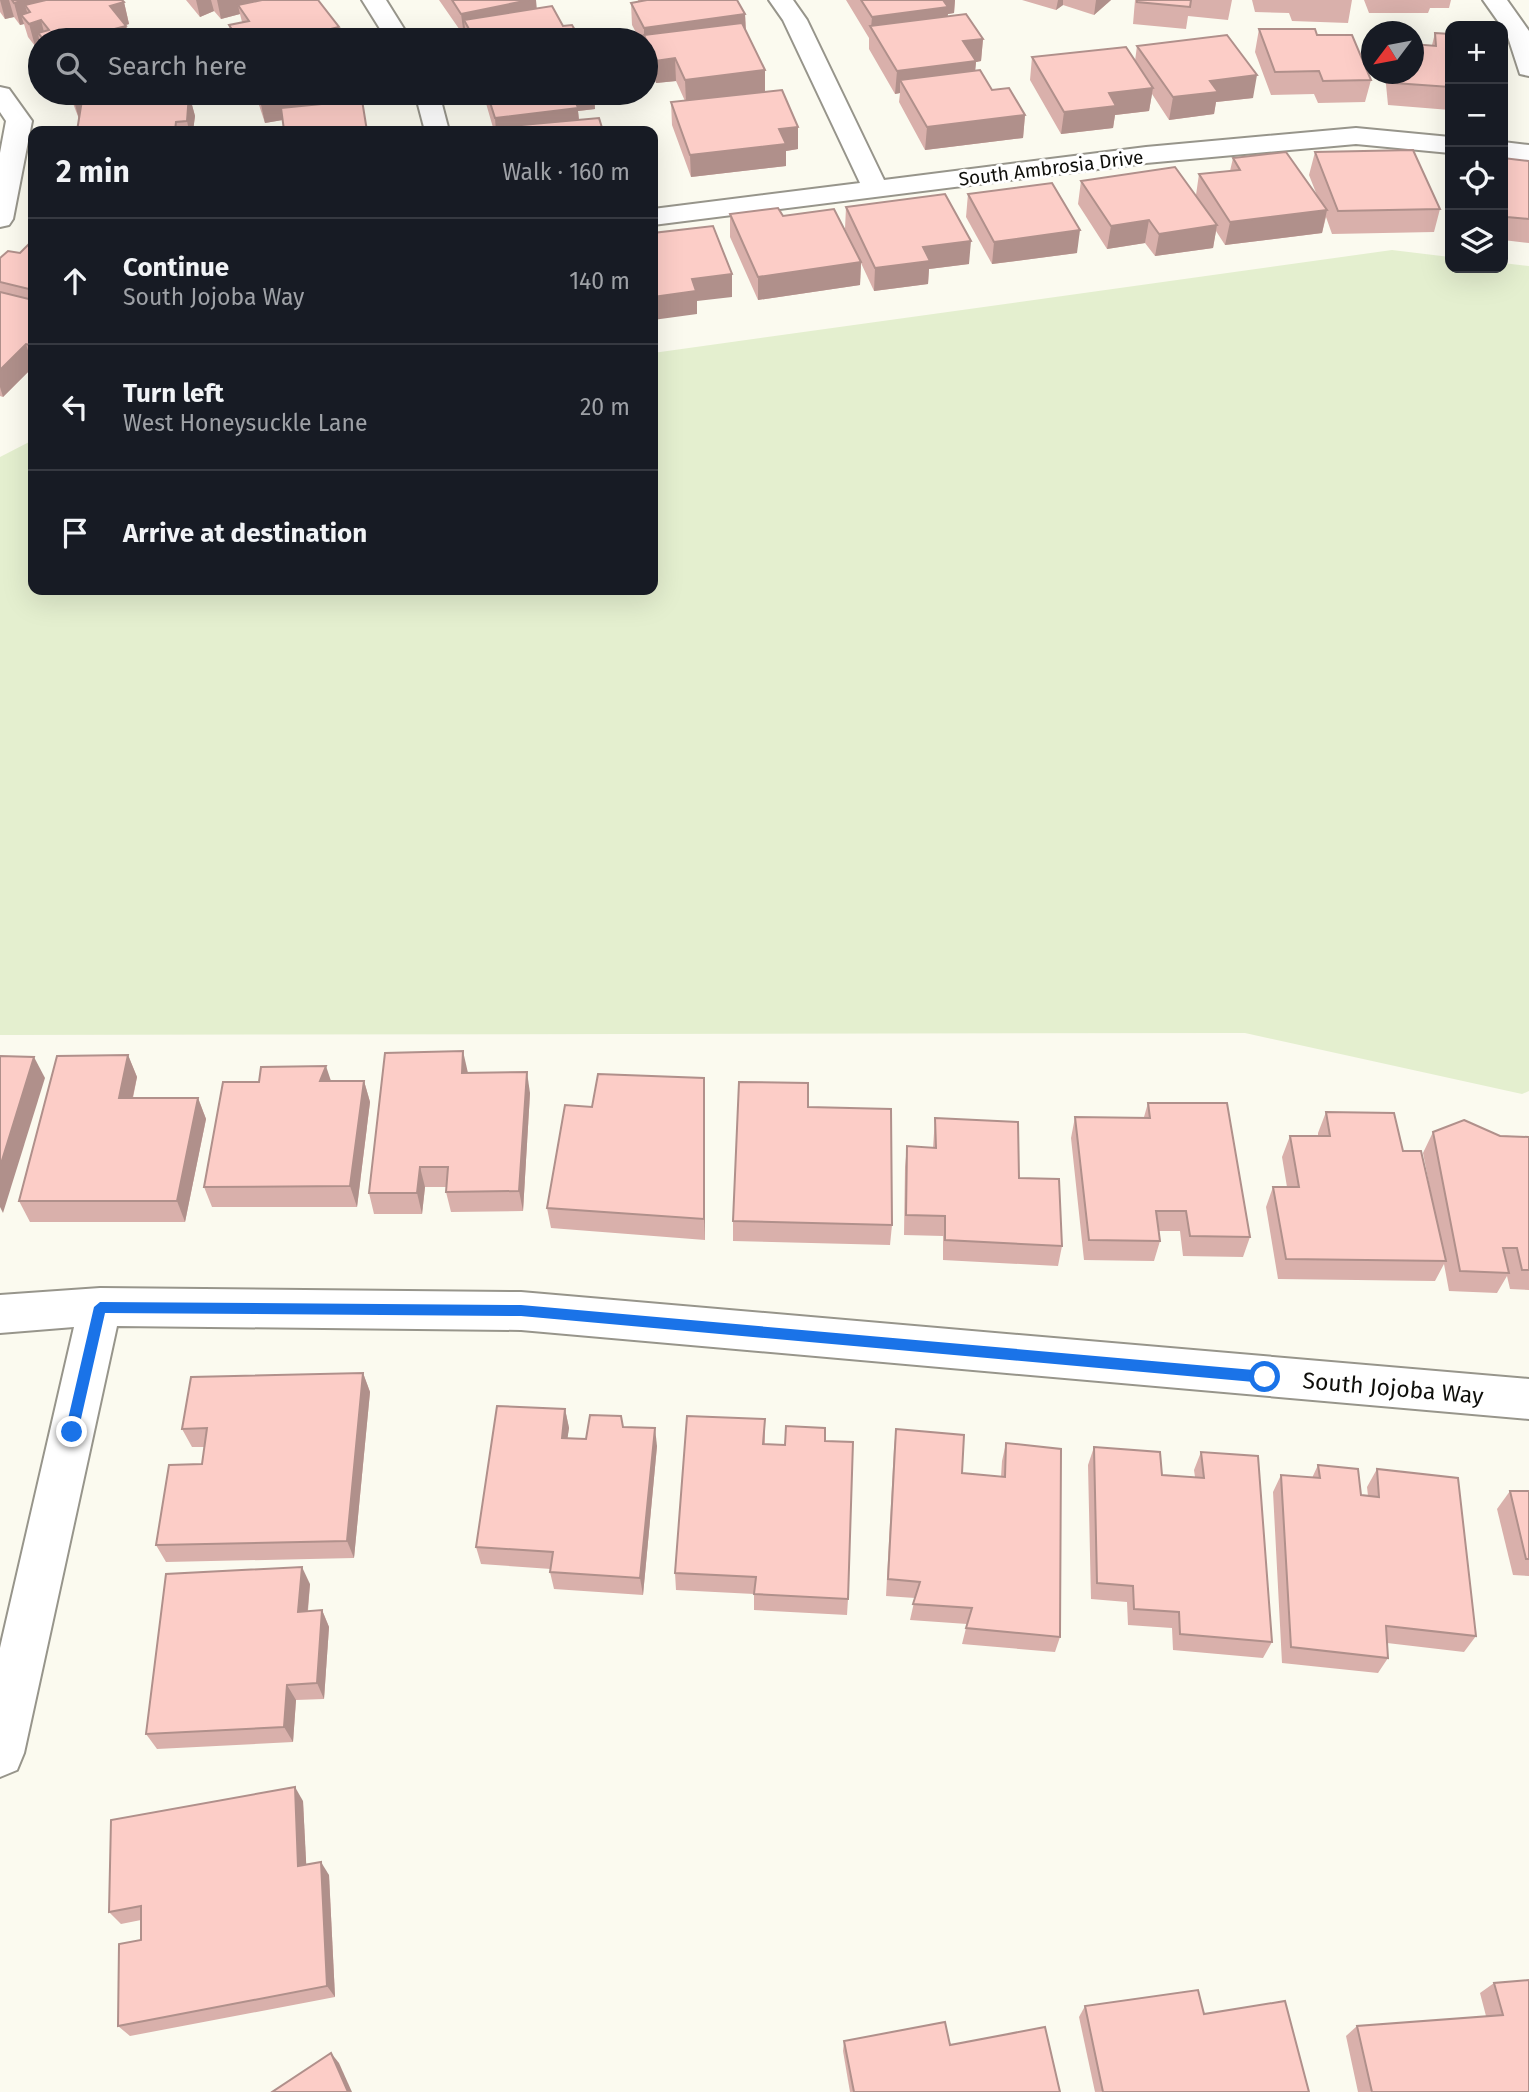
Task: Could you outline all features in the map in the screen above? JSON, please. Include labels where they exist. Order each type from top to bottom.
[{"type":"street","points":[[374,0],[392,28]]},
{"type":"street","points":[[781,0],[795,20],[876,190]]},
{"type":"street","points":[[1495,0],[1519,34],[1529,69]]},
{"type":"street","points":[[0,93],[19,121],[0,219]]},
{"type":"street","points":[[430,105],[436,126]]},
{"type":"street","name":"South Ambrosia Drive","points":[[658,216],[1146,155],[1356,136],[1445,145]]},
{"type":"street","points":[[1508,151],[1529,153]]},
{"type":"street","points":[[0,1753],[100,1307]]},
{"type":"street","name":"South Jojoba Way","points":[[0,1314],[100,1307],[521,1311],[1529,1399]]},
{"type":"green space","points":[[1392,250],[1445,256],[1445,273],[1508,273],[1508,264],[1529,266],[1529,1091],[1522,1094],[1245,1033],[0,1035],[0,457],[28,443],[28,595],[658,595],[658,352]]},
{"type":"building","points":[[46,0],[122,0],[124,2],[110,6],[126,26],[47,28],[41,20],[29,24],[21,15],[30,12],[25,5]]},
{"type":"building","points":[[262,0],[318,0],[339,27],[231,28],[229,25],[249,21],[238,5]]},
{"type":"building","points":[[452,0],[529,0],[461,14]]},
{"type":"building","points":[[647,0],[737,0],[745,14],[644,28],[631,3]]},
{"type":"building","points":[[861,0],[943,0],[948,7],[872,17]]},
{"type":"building","points":[[1137,0],[1191,0],[1190,7]]},
{"type":"building","points":[[552,6],[563,26],[572,25],[574,28],[468,28],[464,20]]},
{"type":"building","points":[[966,14],[983,39],[963,41],[976,61],[897,71],[870,26]]},
{"type":"building","points":[[742,23],[765,70],[685,80],[675,58],[658,61],[658,33]]},
{"type":"building","points":[[1259,29],[1315,29],[1317,35],[1352,35],[1361,56],[1361,80],[1323,81],[1319,71],[1275,72]]},
{"type":"building","points":[[1435,33],[1445,34],[1445,87],[1408,84],[1424,84],[1424,45],[1436,46]]},
{"type":"building","points":[[1227,35],[1257,75],[1210,81],[1218,92],[1173,97],[1137,46]]},
{"type":"building","points":[[1126,47],[1153,88],[1109,93],[1116,106],[1064,112],[1032,57]]},
{"type":"building","points":[[980,70],[992,90],[1009,88],[1025,115],[927,127],[900,80]]},
{"type":"building","points":[[782,90],[798,127],[779,129],[786,144],[690,155],[671,102]]},
{"type":"building","points":[[81,105],[188,105],[187,121],[176,122],[176,126],[78,126]]},
{"type":"building","points":[[363,105],[366,126],[283,126],[281,108]]},
{"type":"building","points":[[491,105],[577,105],[578,108],[495,118]]},
{"type":"building","points":[[599,118],[601,126],[511,126]]},
{"type":"building","points":[[1413,150],[1440,209],[1338,211],[1315,152]]},
{"type":"building","points":[[1286,152],[1327,210],[1230,222],[1199,174],[1240,170],[1233,158]]},
{"type":"building","points":[[1508,159],[1529,161],[1529,219],[1508,217]]},
{"type":"building","points":[[1175,167],[1217,225],[1159,234],[1149,220],[1111,226],[1081,181]]},
{"type":"building","points":[[1052,183],[1080,230],[994,242],[968,194]]},
{"type":"building","points":[[945,194],[971,241],[923,247],[930,261],[875,268],[846,207]]},
{"type":"building","points":[[778,208],[783,216],[834,209],[861,262],[758,277],[730,214]]},
{"type":"building","points":[[713,226],[732,274],[692,279],[696,291],[658,296],[658,232]]},
{"type":"building","points":[[28,245],[28,289],[0,282],[0,258],[8,251],[20,253]]},
{"type":"building","points":[[0,292],[28,299],[28,345],[0,370]]},
{"type":"building","points":[[463,1051],[462,1073],[527,1072],[519,1191],[446,1192],[448,1167],[420,1167],[417,1193],[369,1193],[385,1053]]},
{"type":"building","points":[[128,1055],[119,1098],[198,1098],[177,1201],[19,1201],[57,1056]]},
{"type":"building","points":[[0,1056],[34,1057],[0,1167]]},
{"type":"building","points":[[326,1066],[320,1081],[364,1081],[350,1186],[204,1187],[223,1082],[259,1082],[261,1067]]},
{"type":"building","points":[[598,1074],[704,1078],[704,1219],[547,1208],[565,1105],[592,1107]]},
{"type":"building","points":[[739,1082],[808,1083],[808,1107],[891,1109],[892,1225],[733,1221]]},
{"type":"building","points":[[1148,1103],[1227,1103],[1250,1237],[1190,1236],[1186,1211],[1156,1211],[1160,1241],[1089,1240],[1075,1117],[1150,1118]]},
{"type":"building","points":[[1326,1112],[1394,1113],[1403,1151],[1421,1151],[1446,1261],[1286,1259],[1273,1187],[1299,1187],[1290,1136],[1330,1136]]},
{"type":"building","points":[[935,1118],[1018,1122],[1019,1178],[1059,1179],[1062,1246],[945,1240],[945,1216],[906,1215],[907,1146],[936,1148]]},
{"type":"building","points":[[1464,1120],[1500,1136],[1529,1137],[1529,1270],[1522,1270],[1517,1248],[1503,1248],[1509,1273],[1460,1271],[1433,1132]]},
{"type":"building","points":[[363,1373],[347,1541],[156,1545],[169,1465],[202,1464],[207,1428],[182,1429],[191,1377]]},
{"type":"building","points":[[497,1406],[565,1409],[562,1438],[586,1439],[590,1415],[621,1416],[623,1427],[655,1428],[640,1578],[550,1572],[553,1552],[476,1547]]},
{"type":"building","points":[[687,1416],[765,1419],[763,1444],[785,1445],[786,1426],[825,1428],[825,1441],[853,1442],[848,1599],[754,1594],[756,1577],[675,1573]]},
{"type":"building","points":[[896,1429],[964,1435],[962,1473],[1005,1477],[1006,1443],[1061,1449],[1060,1637],[966,1628],[972,1608],[913,1604],[920,1582],[888,1579]]},
{"type":"building","points":[[1094,1447],[1160,1452],[1162,1475],[1204,1478],[1201,1452],[1258,1456],[1272,1642],[1180,1634],[1179,1612],[1134,1609],[1133,1586],[1097,1583]]},
{"type":"building","points":[[1318,1465],[1358,1469],[1361,1495],[1379,1497],[1377,1469],[1458,1478],[1476,1636],[1386,1626],[1388,1658],[1291,1647],[1281,1475],[1320,1478]]},
{"type":"building","points":[[1510,1491],[1529,1491],[1529,1559],[1526,1559]]},
{"type":"building","points":[[302,1567],[298,1612],[322,1610],[317,1683],[287,1685],[284,1727],[146,1734],[166,1574]]},
{"type":"building","points":[[295,1787],[298,1866],[321,1862],[327,1986],[118,2026],[119,1944],[141,1940],[141,1906],[109,1912],[111,1820]]},
{"type":"building","points":[[1529,1980],[1529,2092],[1372,2092],[1357,2026],[1503,2015],[1494,1983]]},
{"type":"building","points":[[1198,1990],[1204,2014],[1285,2001],[1309,2092],[1103,2092],[1085,2006]]},
{"type":"building","points":[[945,2022],[950,2045],[1045,2027],[1060,2092],[854,2092],[844,2041]]},
{"type":"building","points":[[331,2053],[348,2092],[272,2092]]},
{"type":"route","points":[[72,1432],[100,1307],[521,1311],[1265,1377]]}]
